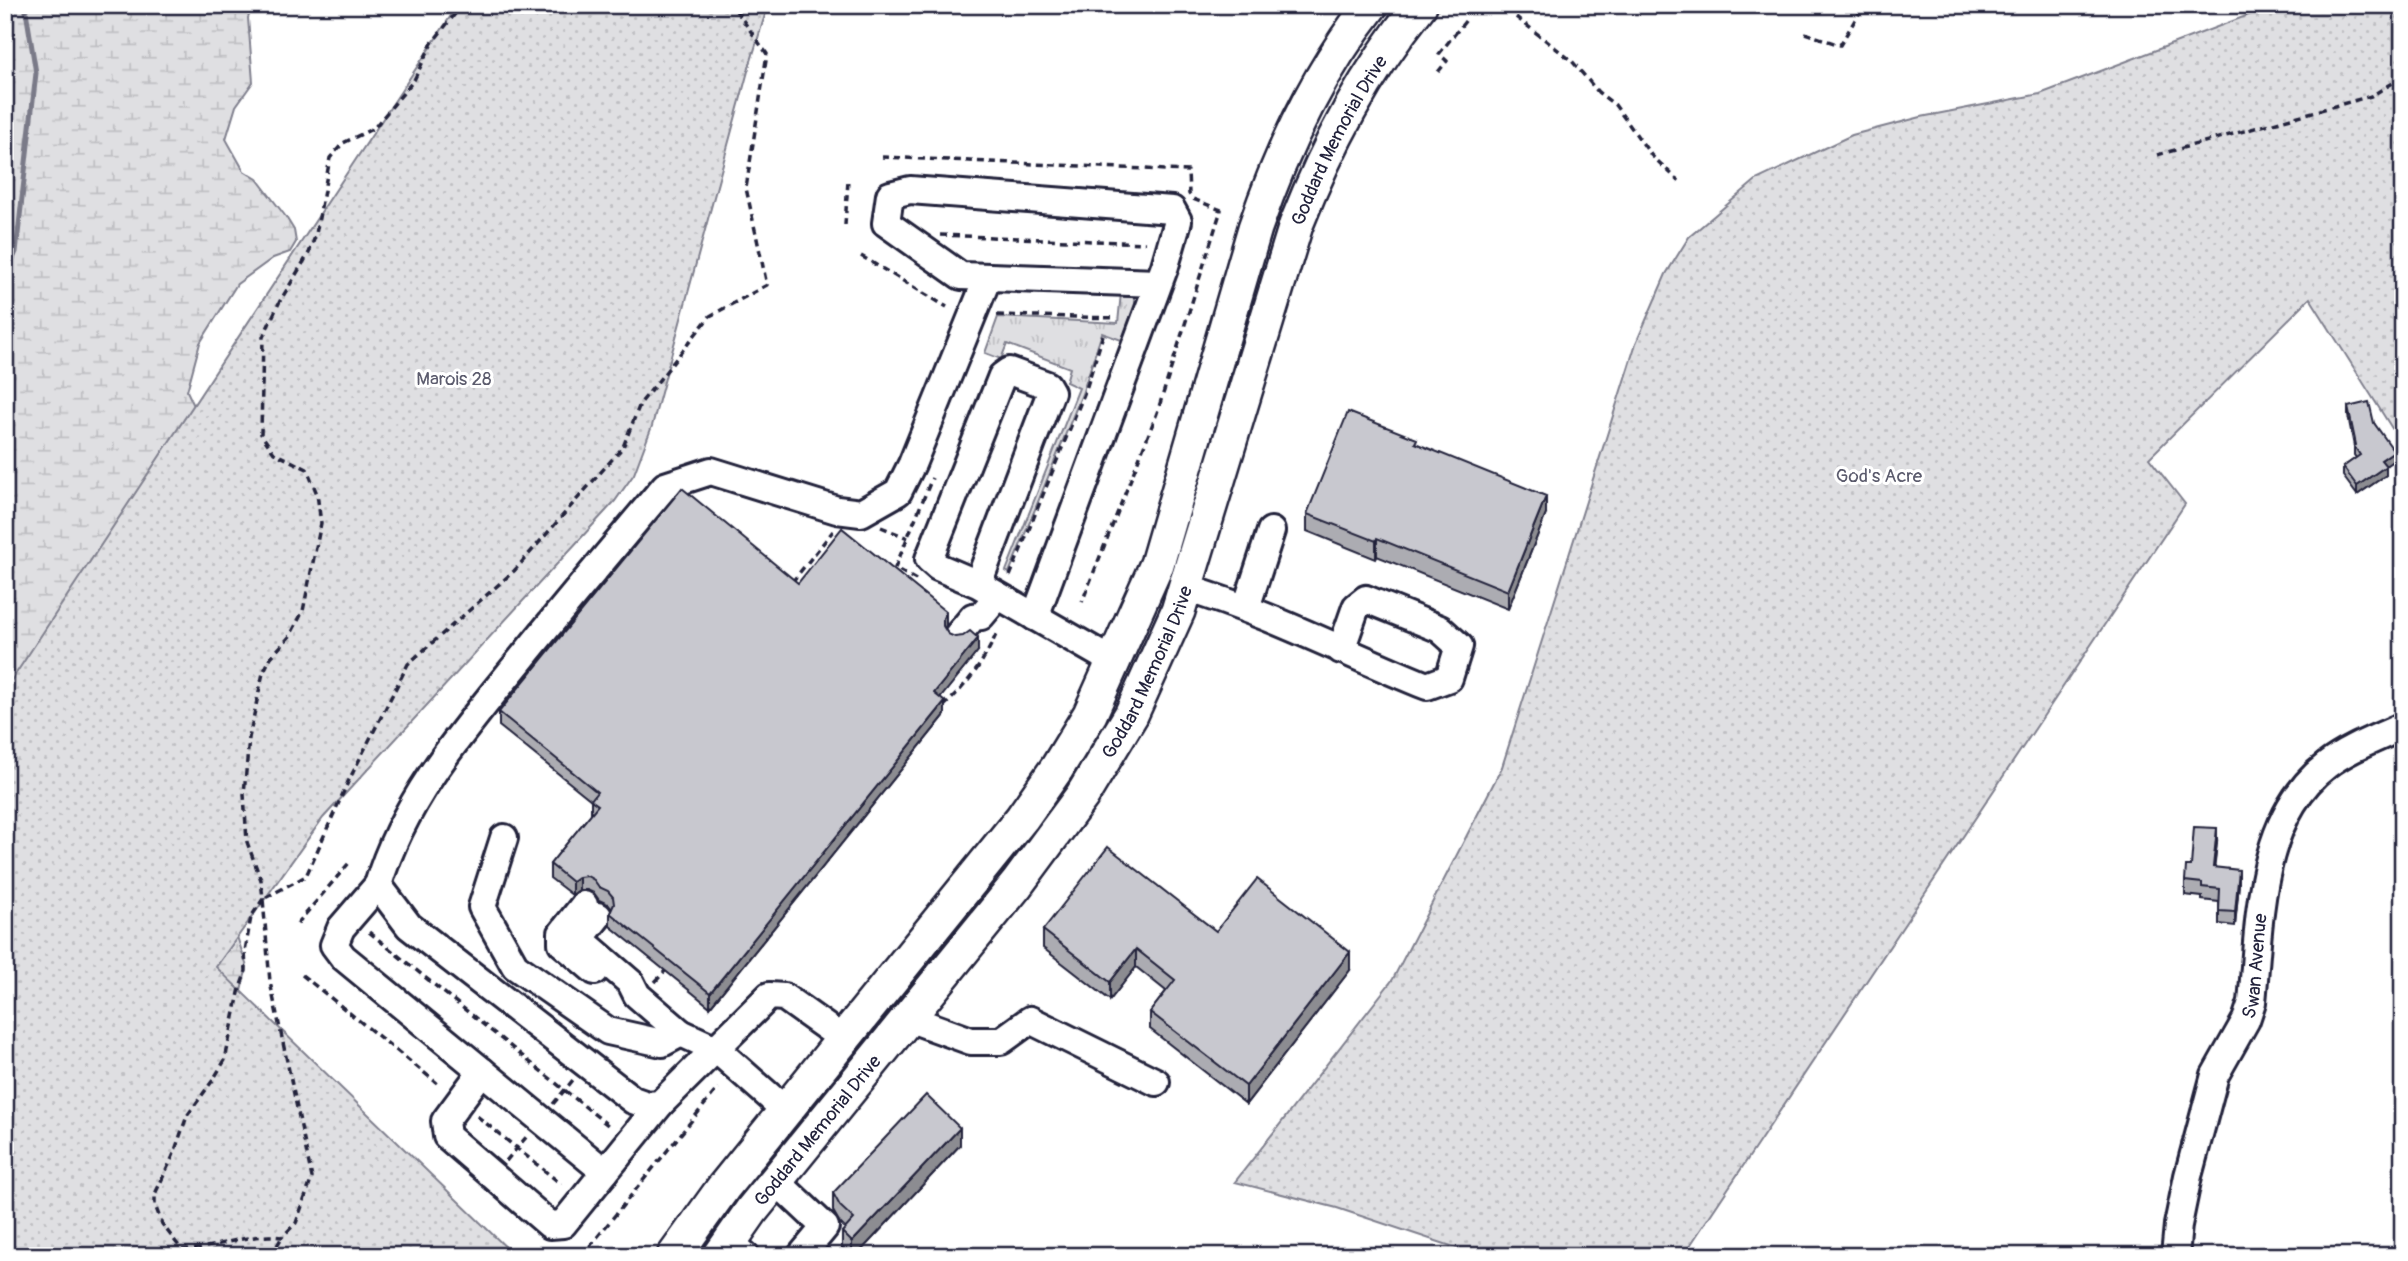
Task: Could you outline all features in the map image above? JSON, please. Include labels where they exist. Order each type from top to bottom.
[{"type":"main road","name":"Goddard Memorial Drive","points":[[674,1256],[723,1188],[1040,794],[1090,715],[1157,564],[1269,186],[1307,105],[1334,56],[1371,5]]},
{"type":"main road","name":"Goddard Memorial Drive","points":[[732,1251],[776,1181],[1017,884],[1087,788],[1131,715],[1178,611],[1296,225],[1317,172],[1361,88],[1420,5]]},
{"type":"street","points":[[1035,617],[1166,266],[1178,221],[1172,210],[910,190],[890,195],[886,223],[961,276],[1158,283]]},
{"type":"street","points":[[606,1172],[346,960],[334,946],[341,928],[378,885],[384,863],[410,810],[447,749],[664,486],[711,471],[837,510],[861,513],[898,492],[912,464],[988,277]]},
{"type":"street","points":[[964,639],[974,617],[994,600],[1051,392],[1048,385],[1009,371],[1002,376],[929,559],[994,600],[1035,617],[1114,662]]},
{"type":"street","points":[[1246,608],[1270,531]]},
{"type":"street","points":[[1185,588],[1246,608],[1341,650]]},
{"type":"street","name":"Swan Avenue","points":[[2175,1256],[2178,1225],[2215,1075],[2246,1020],[2252,1002],[2263,885],[2269,856],[2283,822],[2308,781],[2328,764],[2403,726]]},
{"type":"street","points":[[504,838],[482,907],[515,966],[608,1031],[662,1043],[681,1032]]},
{"type":"street","points":[[378,885],[409,926],[632,1100],[647,1105],[660,1104]]},
{"type":"street","points":[[591,911],[583,935],[587,945],[631,983],[637,995],[681,1032],[716,1049],[785,1111]]},
{"type":"street","points":[[482,1071],[445,1121],[447,1136],[550,1225],[563,1224],[660,1104],[769,996],[784,997],[843,1039]]},
{"type":"street","points":[[908,1018],[971,1041],[1001,1041],[1030,1020],[1156,1082]]},
{"type":"street","points":[[776,1181],[825,1227],[800,1256]]},
{"type":"path","points":[[271,1256],[282,1237],[296,1223],[312,1178],[270,982],[261,880],[247,842],[244,794],[249,738],[263,674],[271,657],[290,636],[303,611],[321,523],[317,494],[307,469],[274,453],[261,434],[263,337],[280,301],[309,253],[316,234],[330,158],[343,143],[374,128],[414,80],[432,43],[462,5]]},
{"type":"path","points":[[182,1250],[162,1224],[155,1205],[155,1194],[173,1156],[187,1116],[225,1060],[246,971],[245,951],[251,917],[263,899],[306,876],[348,782],[408,664],[514,571],[624,447],[640,404],[710,316],[767,285],[746,188],[767,54],[732,5]]},
{"type":"path","points":[[1805,33],[1840,45],[1864,5]]},
{"type":"path","points":[[1516,16],[1572,61],[1598,92],[1615,105],[1651,155],[1679,180]]},
{"type":"path","points":[[1438,72],[1447,61],[1438,54],[1466,20]]},
{"type":"path","points":[[2157,155],[2371,96],[2403,77]]},
{"type":"path","points":[[845,225],[848,181]]},
{"type":"path","points":[[933,235],[1144,243]]},
{"type":"path","points":[[861,256],[947,307]]},
{"type":"path","points":[[943,707],[960,691],[989,653],[994,600],[1086,389],[1103,335]]},
{"type":"path","points":[[879,526],[908,538]]},
{"type":"path","points":[[791,584],[835,528]]},
{"type":"path","points":[[888,576],[895,568]]},
{"type":"path","points":[[785,583],[795,592]]},
{"type":"path","points":[[954,686],[960,691]]},
{"type":"path","points":[[297,924],[349,863]]},
{"type":"path","points":[[369,932],[609,1126]]},
{"type":"path","points":[[302,975],[437,1083]]},
{"type":"path","points":[[549,1109],[579,1073]]},
{"type":"path","points":[[582,1256],[718,1088]]},
{"type":"path","points":[[477,1116],[561,1184]]},
{"type":"path","points":[[494,1177],[531,1130]]},
{"type":"path","points":[[182,1250],[199,1250],[250,1238],[282,1237]]},
{"type":"path","points":[[180,1256],[182,1250]]},
{"type":"green space","points":[[5,5],[253,5],[248,18],[253,82],[236,106],[226,139],[244,171],[257,179],[286,217],[294,230],[296,242],[290,252],[273,258],[237,284],[200,343],[187,391],[197,412],[229,912],[247,967],[236,1011],[5,687]]},
{"type":"green space","name":"Marois 28","points":[[458,5],[768,5],[652,426],[634,474],[615,501],[323,818],[216,967],[515,1256],[5,1256],[5,690]]},
{"type":"green space","name":"God's Acre","points":[[2275,5],[2403,5],[2403,437],[2398,438],[2310,298],[2149,458],[2185,504],[1683,1256],[1481,1256],[1337,1208],[1235,1182],[1393,979],[1502,767],[1636,343],[1666,274],[1689,237],[1756,180],[1852,135],[1921,117],[2040,94]]},
{"type":"green space","points":[[1121,293],[1130,293],[1136,304],[1127,342],[1102,333],[1082,394],[1009,573],[1006,571],[1079,388],[1066,382],[1070,368],[1007,344],[1001,359],[985,353],[998,317],[1118,323]]},
{"type":"building","points":[[2369,402],[2374,423],[2394,451],[2381,460],[2386,466],[2357,486],[2343,467],[2360,455],[2354,446],[2356,445],[2348,407]]},
{"type":"building","points":[[1348,412],[1417,439],[1415,443],[1546,496],[1508,591],[1377,538],[1376,541],[1307,514]]},
{"type":"building","points":[[682,488],[798,583],[842,528],[946,612],[943,626],[948,634],[963,636],[970,631],[978,638],[934,693],[945,702],[710,993],[610,913],[614,904],[608,891],[587,876],[572,882],[550,864],[598,805],[591,800],[597,792],[499,712]]},
{"type":"building","points":[[2194,827],[2217,828],[2213,867],[2239,870],[2235,912],[2219,911],[2220,889],[2185,881],[2186,866],[2191,866]]},
{"type":"building","points":[[1108,847],[1216,931],[1257,879],[1350,952],[1246,1086],[1150,1012],[1175,980],[1136,949],[1110,982],[1043,930]]},
{"type":"building","points":[[926,1095],[960,1128],[852,1242],[842,1232],[854,1219],[840,1206],[833,1193]]},
{"type":"waterway","points":[[5,276],[16,252],[36,73],[25,5]]}]
